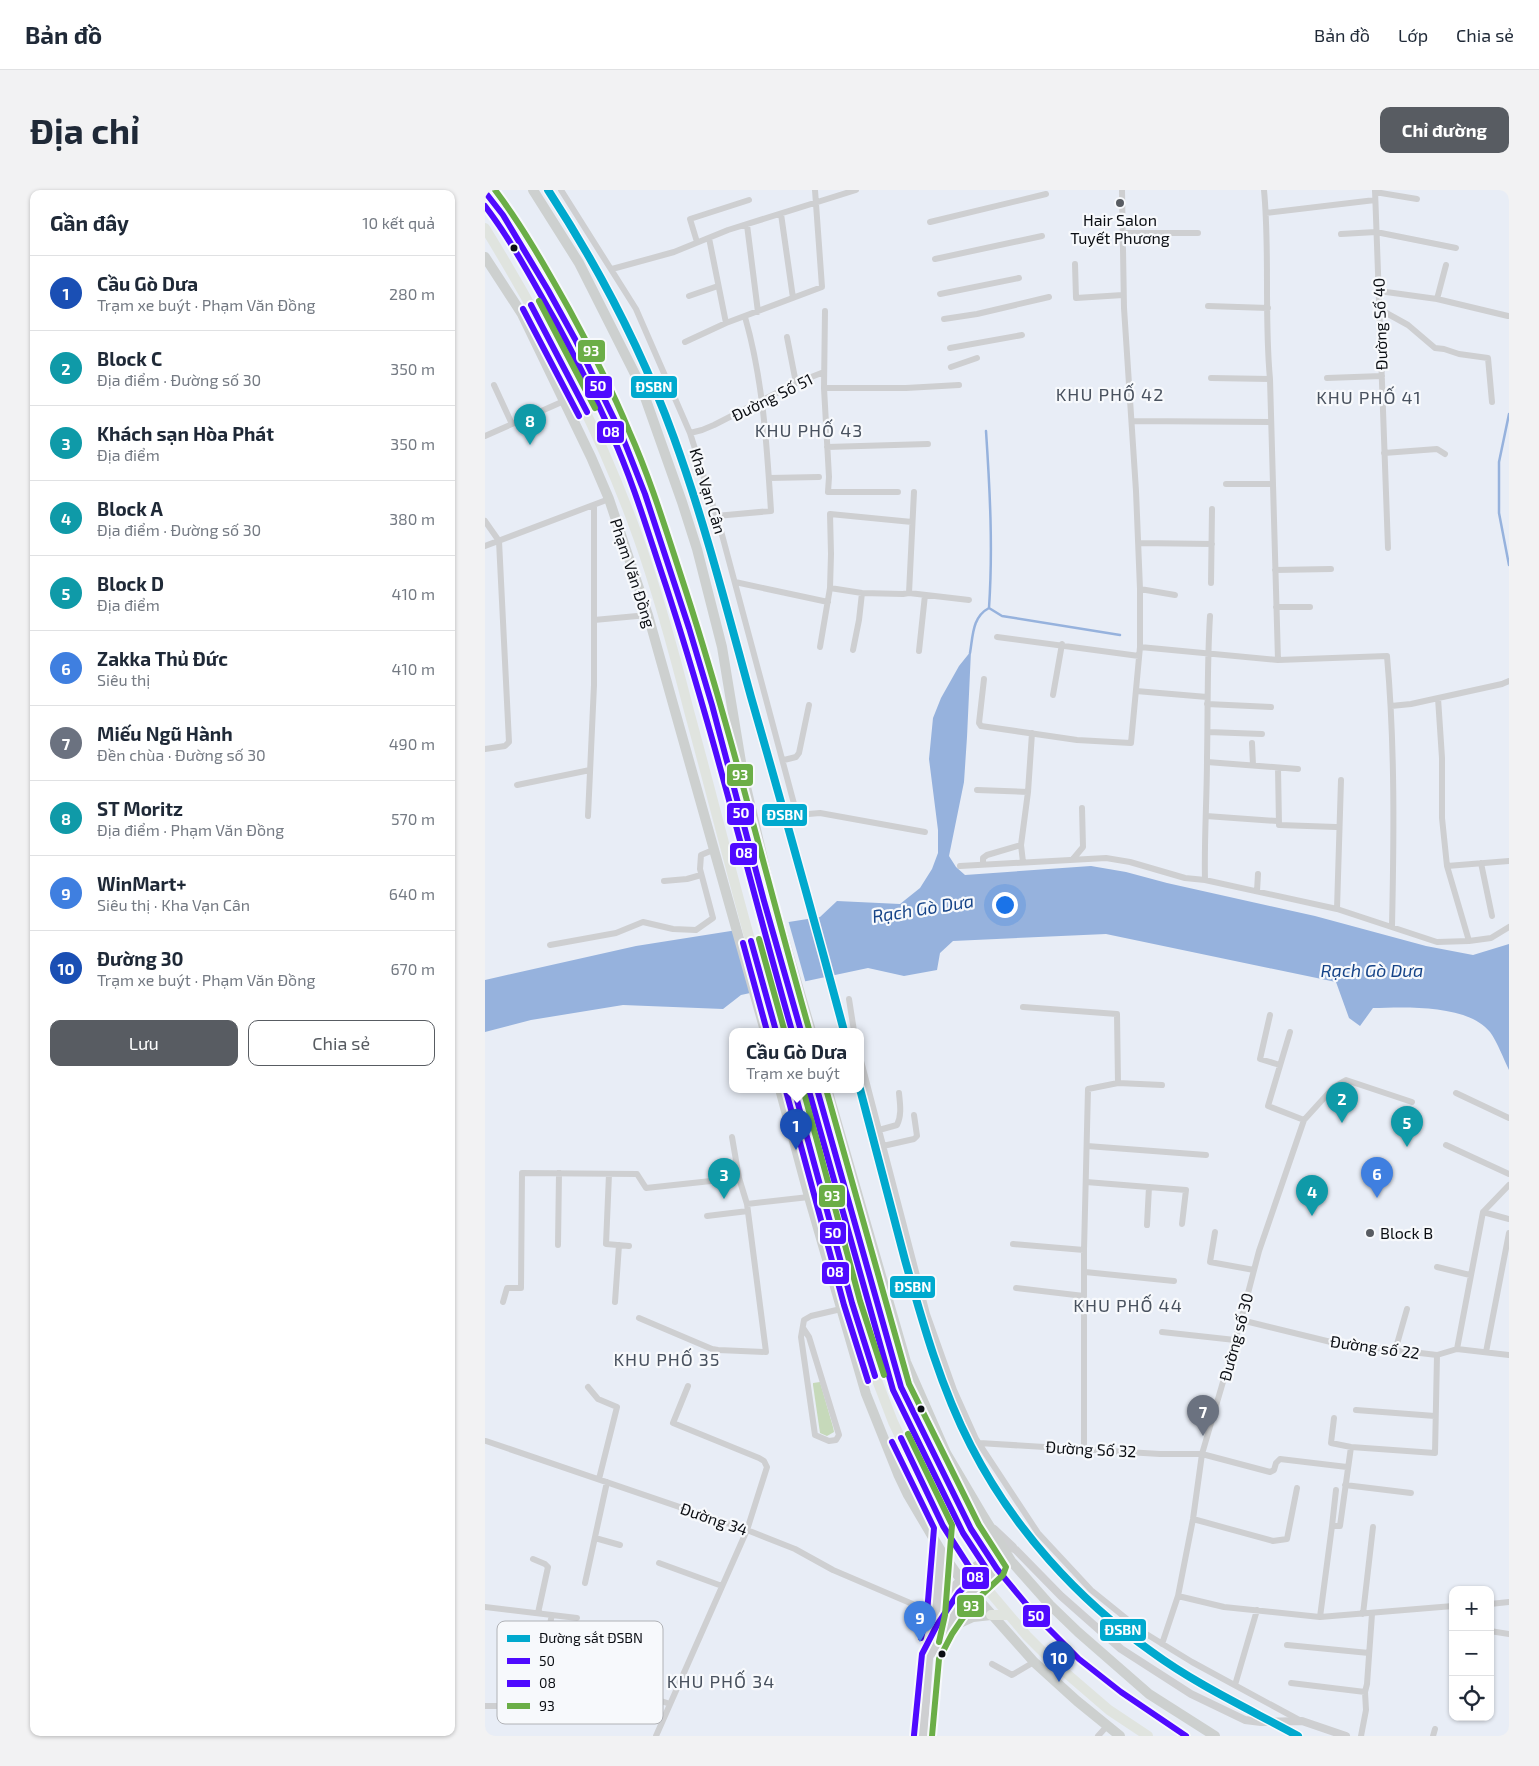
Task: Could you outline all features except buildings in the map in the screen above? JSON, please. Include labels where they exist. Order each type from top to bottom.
[{"type":"highway","points":[[485,192],[503,216],[549,290],[604,396],[645,494],[712,705],[758,878],[768,899],[800,1010],[801,1028]]},
{"type":"highway","name":"Phạm Văn Đồng","points":[[485,228],[537,316],[589,416],[639,538],[665,624],[742,907],[767,1019]]},
{"type":"highway","points":[[767,1019],[774,1028]]},
{"type":"highway","points":[[794,1093],[852,1303],[878,1384],[893,1422],[943,1526],[971,1570],[1008,1615],[1053,1661],[1109,1710],[1148,1736]]},
{"type":"highway","points":[[818,1093],[901,1387],[971,1529],[987,1556],[1036,1616],[1079,1659],[1121,1692],[1186,1736]]},
{"type":"highway","points":[[991,1615],[1008,1615]]},
{"type":"main road","points":[[533,190],[579,263],[641,386],[697,549],[722,647],[743,774],[757,833],[768,899]]},
{"type":"main road","name":"Phạm Văn Đồng","points":[[485,257],[522,314],[565,401],[609,499],[648,615],[730,910],[767,1019]]},
{"type":"main road","points":[[757,833],[758,878]]},
{"type":"main road","points":[[800,1010],[809,1028]]},
{"type":"main road","points":[[766,1028],[767,1019]]},
{"type":"main road","points":[[781,1093],[866,1394],[908,1494],[941,1551],[961,1580],[991,1615],[1034,1662],[1120,1736]]},
{"type":"main road","points":[[828,1093],[906,1362],[946,1453],[985,1520],[1011,1561],[1050,1604],[1119,1669],[1149,1694],[1215,1736]]},
{"type":"main road","points":[[866,1394],[878,1384]]},
{"type":"main road","points":[[923,1736],[930,1638],[936,1614],[943,1526]]},
{"type":"main road","points":[[936,1614],[948,1593],[971,1570],[1001,1546]]},
{"type":"main road","points":[[930,1657],[944,1630],[971,1592],[997,1569],[1011,1561]]},
{"type":"main road","points":[[944,1630],[973,1617],[991,1615]]},
{"type":"street","name":"Kha Vạn Cân","points":[[561,190],[636,309],[690,433],[735,582],[797,815],[819,813],[925,832]]},
{"type":"street","points":[[685,342],[726,323],[822,287],[815,190]]},
{"type":"street","points":[[612,269],[674,252],[697,242],[856,190]]},
{"type":"street","points":[[984,679],[979,722],[981,726],[1077,740],[1131,744],[1140,647],[1140,588],[1139,543],[1123,295],[1122,190]]},
{"type":"street","points":[[1264,190],[1268,308],[1266,342],[1270,379],[1278,660]]},
{"type":"street","points":[[1375,191],[1417,199]]},
{"type":"street","name":"Đường Số 40","points":[[1375,191],[1388,548]]},
{"type":"street","points":[[930,222],[1046,194]]},
{"type":"street","points":[[697,242],[689,220],[749,200]]},
{"type":"street","points":[[1266,213],[1375,200]]},
{"type":"street","points":[[781,214],[793,298]]},
{"type":"street","points":[[747,225],[758,312]]},
{"type":"street","points":[[1341,234],[1376,232],[1456,248]]},
{"type":"street","points":[[1122,233],[1197,233]]},
{"type":"street","points":[[935,259],[1042,236]]},
{"type":"street","points":[[709,238],[726,323]]},
{"type":"street","points":[[1075,264],[1076,298],[1123,295]]},
{"type":"street","points":[[1437,299],[1446,266]]},
{"type":"street","points":[[940,294],[1019,278]]},
{"type":"street","points":[[689,296],[718,286]]},
{"type":"street","points":[[1379,291],[1437,299],[1508,316]]},
{"type":"street","points":[[944,319],[977,314],[1049,297]]},
{"type":"street","points":[[1207,306],[1268,308]]},
{"type":"street","points":[[1379,309],[1409,325],[1435,348],[1459,354],[1489,358],[1492,402]]},
{"type":"street","name":"Đường Số 51","points":[[690,433],[714,425],[796,383],[824,372],[825,311]]},
{"type":"street","points":[[716,516],[771,511],[761,401],[752,342],[745,317]]},
{"type":"street","points":[[950,348],[1022,335]]},
{"type":"street","points":[[787,337],[796,383]]},
{"type":"street","points":[[951,367],[977,358]]},
{"type":"street","points":[[824,372],[828,492],[898,492]]},
{"type":"street","points":[[1327,378],[1382,376]]},
{"type":"street","points":[[1211,378],[1270,379]]},
{"type":"street","points":[[494,385],[512,424]]},
{"type":"street","points":[[824,388],[905,388],[959,385]]},
{"type":"street","points":[[485,436],[565,401]]},
{"type":"street","points":[[1131,421],[1271,422]]},
{"type":"street","points":[[827,447],[928,444]]},
{"type":"street","points":[[1385,453],[1437,448],[1445,454]]},
{"type":"street","points":[[769,478],[819,477]]},
{"type":"street","points":[[1226,484],[1272,484]]},
{"type":"street","points":[[909,593],[914,492]]},
{"type":"street","points":[[485,546],[609,499]]},
{"type":"street","points":[[588,816],[594,685],[594,506]]},
{"type":"street","points":[[1211,583],[1212,509]]},
{"type":"street","points":[[820,647],[830,588],[830,514],[912,522]]},
{"type":"street","points":[[485,521],[499,541],[509,742],[505,746],[485,749]]},
{"type":"street","points":[[1139,543],[1212,544]]},
{"type":"street","points":[[1275,570],[1331,569]]},
{"type":"street","points":[[735,582],[828,602]]},
{"type":"street","points":[[830,588],[862,593],[909,593],[969,600]]},
{"type":"street","points":[[1140,588],[1175,595]]},
{"type":"street","points":[[853,650],[862,593]]},
{"type":"street","points":[[919,651],[925,595]]},
{"type":"street","points":[[1275,607],[1310,607]]},
{"type":"street","points":[[594,620],[648,615]]},
{"type":"street","points":[[1205,880],[1204,844],[1208,732],[1207,654],[1210,616]]},
{"type":"street","points":[[997,637],[1062,644],[1139,656]]},
{"type":"street","points":[[1053,695],[1062,644]]},
{"type":"street","points":[[1140,647],[1278,660],[1387,656],[1391,706],[1394,834],[1392,926]]},
{"type":"street","points":[[1391,706],[1411,704],[1509,681]]},
{"type":"street","points":[[1136,691],[1271,707]]},
{"type":"street","points":[[1439,698],[1442,818],[1447,866],[1469,941]]},
{"type":"street","points":[[783,760],[796,758],[799,753],[809,705]]},
{"type":"street","points":[[1208,732],[1262,734]]},
{"type":"street","points":[[1023,862],[1021,845],[1028,792],[1032,733]]},
{"type":"street","points":[[1252,743],[1253,765]]},
{"type":"street","points":[[1207,762],[1298,769]]},
{"type":"street","points":[[1278,768],[1277,821],[1280,826],[1336,827]]},
{"type":"street","points":[[517,785],[590,770]]},
{"type":"street","points":[[1337,909],[1341,780]]},
{"type":"street","points":[[977,790],[1028,792]]},
{"type":"street","points":[[1073,859],[1083,847],[1082,808]]},
{"type":"street","points":[[1206,816],[1277,821]]},
{"type":"street","points":[[983,864],[983,858],[987,855],[1021,845]]},
{"type":"street","points":[[550,945],[616,934],[643,922],[673,929],[696,930],[713,918],[699,869],[701,855],[713,850]]},
{"type":"street","points":[[960,866],[1106,858],[1131,862],[1185,878],[1205,880],[1337,909],[1437,942],[1491,938],[1509,926]]},
{"type":"street","points":[[1447,866],[1509,861]]},
{"type":"street","points":[[1481,863],[1492,916]]},
{"type":"street","points":[[1257,891],[1258,874]]},
{"type":"street","points":[[664,881],[687,880],[701,875]]},
{"type":"street","points":[[849,999],[854,1028]]},
{"type":"street","points":[[1023,1007],[1117,1014],[1118,1083]]},
{"type":"street","points":[[1270,1016],[1260,1059],[1280,1065]]},
{"type":"street","points":[[1289,1032],[1268,1106],[1304,1120]]},
{"type":"street","points":[[864,1072],[927,1314],[954,1390],[969,1427],[1038,1533],[1091,1590],[1143,1632],[1302,1721],[1346,1736]]},
{"type":"street","name":"Đường số 30","points":[[1162,1644],[1178,1596],[1193,1519],[1202,1454],[1241,1320],[1253,1270],[1304,1120],[1334,1086],[1346,1080],[1412,1102]]},
{"type":"street","points":[[1084,1449],[1084,1250],[1088,1089],[1118,1083],[1162,1085]]},
{"type":"street","points":[[879,1130],[897,1125],[901,1114],[899,1093]]},
{"type":"street","points":[[1455,1093],[1509,1118]]},
{"type":"street","points":[[883,1146],[914,1139],[917,1136],[914,1115]]},
{"type":"street","points":[[639,1318],[718,1350],[765,1352],[748,1207],[739,1178],[733,1137]]},
{"type":"street","points":[[1446,1145],[1509,1174]]},
{"type":"street","points":[[1087,1146],[1206,1155]]},
{"type":"street","points":[[503,1302],[507,1288],[521,1288],[522,1172],[637,1174],[646,1188],[739,1178]]},
{"type":"street","points":[[558,1245],[559,1173]]},
{"type":"street","points":[[609,1174],[606,1244],[629,1246]]},
{"type":"street","points":[[1086,1182],[1186,1190],[1182,1224]]},
{"type":"street","points":[[1457,1349],[1483,1212],[1509,1185]]},
{"type":"street","points":[[1147,1225],[1149,1187]]},
{"type":"street","points":[[707,1216],[809,1197]]},
{"type":"street","points":[[1483,1212],[1509,1219]]},
{"type":"street","points":[[1215,1232],[1210,1262],[1253,1270]]},
{"type":"street","points":[[1485,1352],[1509,1233]]},
{"type":"street","points":[[1013,1244],[1084,1250]]},
{"type":"street","points":[[615,1302],[619,1245]]},
{"type":"street","points":[[1437,1267],[1470,1274]]},
{"type":"street","points":[[1085,1272],[1174,1281]]},
{"type":"street","points":[[1016,1288],[1084,1296]]},
{"type":"street","points":[[803,1328],[809,1337],[836,1421],[839,1435],[836,1440],[823,1440],[815,1435],[801,1337],[804,1320],[811,1316],[841,1308]]},
{"type":"street","points":[[1395,1351],[1407,1309]]},
{"type":"street","name":"Đường số 22","points":[[1241,1320],[1335,1344],[1437,1356],[1457,1349],[1509,1355]]},
{"type":"street","points":[[1162,1332],[1235,1340]]},
{"type":"street","points":[[1334,1418],[1331,1443],[1351,1447],[1435,1453],[1437,1356]]},
{"type":"street","points":[[663,1720],[747,1530],[767,1467],[764,1461],[673,1423],[688,1386]]},
{"type":"street","points":[[589,1387],[598,1398],[617,1407],[599,1479]]},
{"type":"street","points":[[1356,1410],[1435,1416]]},
{"type":"street","name":"Đường 34","points":[[486,1441],[747,1530],[795,1549],[833,1570],[936,1614]]},
{"type":"street","name":"Đường Số 32","points":[[979,1443],[1160,1454],[1202,1454],[1270,1472],[1274,1470],[1280,1459],[1347,1467]]},
{"type":"street","points":[[1332,1526],[1340,1526],[1351,1447]]},
{"type":"street","points":[[585,1583],[607,1482]]},
{"type":"street","points":[[1345,1485],[1411,1493]]},
{"type":"street","points":[[1193,1519],[1273,1542],[1287,1539],[1297,1488]]},
{"type":"street","points":[[1320,1617],[1336,1490]]},
{"type":"street","points":[[985,1520],[1061,1596],[1121,1649],[1191,1694],[1245,1720],[1261,1722],[1302,1721]]},
{"type":"street","points":[[1363,1614],[1373,1527]]},
{"type":"street","points":[[595,1538],[620,1545]]},
{"type":"street","points":[[1001,1546],[1009,1546],[1016,1550]]},
{"type":"street","points":[[533,1559],[548,1567],[538,1613]]},
{"type":"street","points":[[1011,1561],[1025,1560]]},
{"type":"street","points":[[659,1564],[723,1586]]},
{"type":"street","points":[[1178,1596],[1224,1607],[1320,1617],[1449,1606]]},
{"type":"street","points":[[1494,1604],[1509,1602]]},
{"type":"street","points":[[485,1606],[577,1618]]},
{"type":"street","points":[[1235,1685],[1257,1610]]},
{"type":"street","points":[[1361,1736],[1366,1710],[1365,1692],[1371,1614]]},
{"type":"street","points":[[1494,1632],[1509,1634]]},
{"type":"street","points":[[1287,1645],[1369,1653]]},
{"type":"street","points":[[992,1664],[1012,1675],[1034,1662]]},
{"type":"street","points":[[1291,1683],[1365,1692]]},
{"type":"street","points":[[663,1702],[670,1704]]},
{"type":"street","points":[[656,1736],[661,1724]]},
{"type":"street","points":[[1099,1736],[1107,1726]]},
{"type":"green space","points":[[820,1382],[834,1432],[827,1436],[820,1433],[813,1385],[813,1383]]},
{"type":"water","name":"Rạch Gò Dưa","points":[[971,651],[964,782],[949,856],[956,867],[965,875],[1091,866],[1126,872],[1315,916],[1426,946],[1473,955],[1509,944],[1509,1070],[1490,1032],[1480,1023],[1467,1016],[1435,1009],[1373,1008],[1360,1026],[1349,1018],[1336,982],[1106,934],[953,941],[940,953],[937,970],[904,976],[868,968],[741,995],[723,1009],[623,1005],[531,1020],[485,1032],[485,980],[636,946],[820,917],[837,901],[900,904],[920,888],[932,869],[938,853],[938,830],[929,759],[933,718],[941,698],[959,666]]},
{"type":"pier","points":[[788,920],[806,984],[751,996],[732,929]]},
{"type":"waterway","points":[[1509,414],[1499,462],[1499,513],[1509,565]]},
{"type":"waterway","points":[[970,653],[976,622],[979,616],[989,608],[991,520],[986,431]]},
{"type":"waterway","points":[[989,608],[1002,616],[1120,635]]},
{"type":"rail line","name":"ĐSBN","points":[[548,190],[585,249],[634,341],[674,438],[696,502],[715,567],[843,1028]]},
{"type":"rail line","name":"ĐSBN","points":[[861,1093],[905,1260],[942,1379],[971,1446],[1006,1505],[1049,1560],[1098,1609],[1124,1631],[1187,1675],[1298,1736]]},
{"type":"transit line","name":"93","points":[[495,190],[525,233],[569,309],[608,384],[644,467],[716,688],[809,1028]]},
{"type":"transit line","name":"50","points":[[485,192],[503,215],[575,339],[621,433],[645,494],[712,705],[800,1028]]},
{"type":"transit line","name":"08","points":[[485,206],[530,276],[585,377],[627,472],[666,586],[700,697],[791,1028]]},
{"type":"transit line","name":"93","points":[[539,301],[595,408]]},
{"type":"transit line","name":"50","points":[[531,305],[587,412]]},
{"type":"transit line","name":"08","points":[[523,309],[579,416]]},
{"type":"transit line","name":"93","points":[[759,939],[784,1028]]},
{"type":"transit line","name":"50","points":[[751,941],[775,1028]]},
{"type":"transit line","name":"08","points":[[743,943],[766,1028]]},
{"type":"transit line","name":"08","points":[[787,1093],[844,1305],[868,1381]]},
{"type":"transit line","name":"50","points":[[795,1093],[852,1303],[875,1376]]},
{"type":"transit line","name":"93","points":[[804,1093],[860,1301],[884,1375]]},
{"type":"transit line","name":"08","points":[[810,1093],[893,1390],[963,1533],[986,1568],[959,1592],[937,1625],[922,1654],[914,1735]]},
{"type":"transit line","name":"50","points":[[818,1093],[901,1387],[971,1529],[997,1569],[1036,1616],[1079,1659],[1121,1692],[1186,1736]]},
{"type":"transit line","name":"93","points":[[827,1093],[909,1384],[979,1525],[1006,1567],[1003,1575],[973,1603],[952,1634],[939,1659],[932,1736]]},
{"type":"transit line","name":"93","points":[[908,1434],[952,1525],[945,1615],[939,1642]]},
{"type":"transit line","name":"50","points":[[901,1438],[943,1526],[972,1571]]},
{"type":"transit line","name":"08","points":[[892,1442],[934,1528],[927,1613],[921,1638]]},
{"type":"place","name":"Hair Salon Tuyết Phương","points":[[1120,203]]},
{"type":"place","name":"ST Moritz","points":[[530,445]]},
{"type":"place","name":"Block C","points":[[1342,1123]]},
{"type":"place","name":"Block D","points":[[1407,1147]]},
{"type":"place","name":"Cầu Gò Dưa","points":[[796,1150]]},
{"type":"place","name":"Zakka Thủ Đức","points":[[1377,1198]]},
{"type":"place","name":"Khách sạn Hòa Phát","points":[[724,1199]]},
{"type":"place","name":"Block A","points":[[1312,1216]]},
{"type":"place","name":"Block B","points":[[1370,1233]]},
{"type":"place","name":"Miếu Ngũ Hành","points":[[1203,1436]]},
{"type":"place","name":"WinMart+","points":[[920,1642]]},
{"type":"place","name":"Đường 30","points":[[1059,1682]]},
{"type":"district","name":"KHU PHỐ 42","points":[[1110,395]]},
{"type":"district","name":"KHU PHỐ 41","points":[[1369,398]]},
{"type":"district","name":"KHU PHỐ 43","points":[[809,431]]},
{"type":"district","name":"KHU PHỐ 44","points":[[1128,1306]]},
{"type":"district","name":"KHU PHỐ 35","points":[[667,1360]]},
{"type":"district","name":"KHU PHỐ 34","points":[[721,1682]]}]
